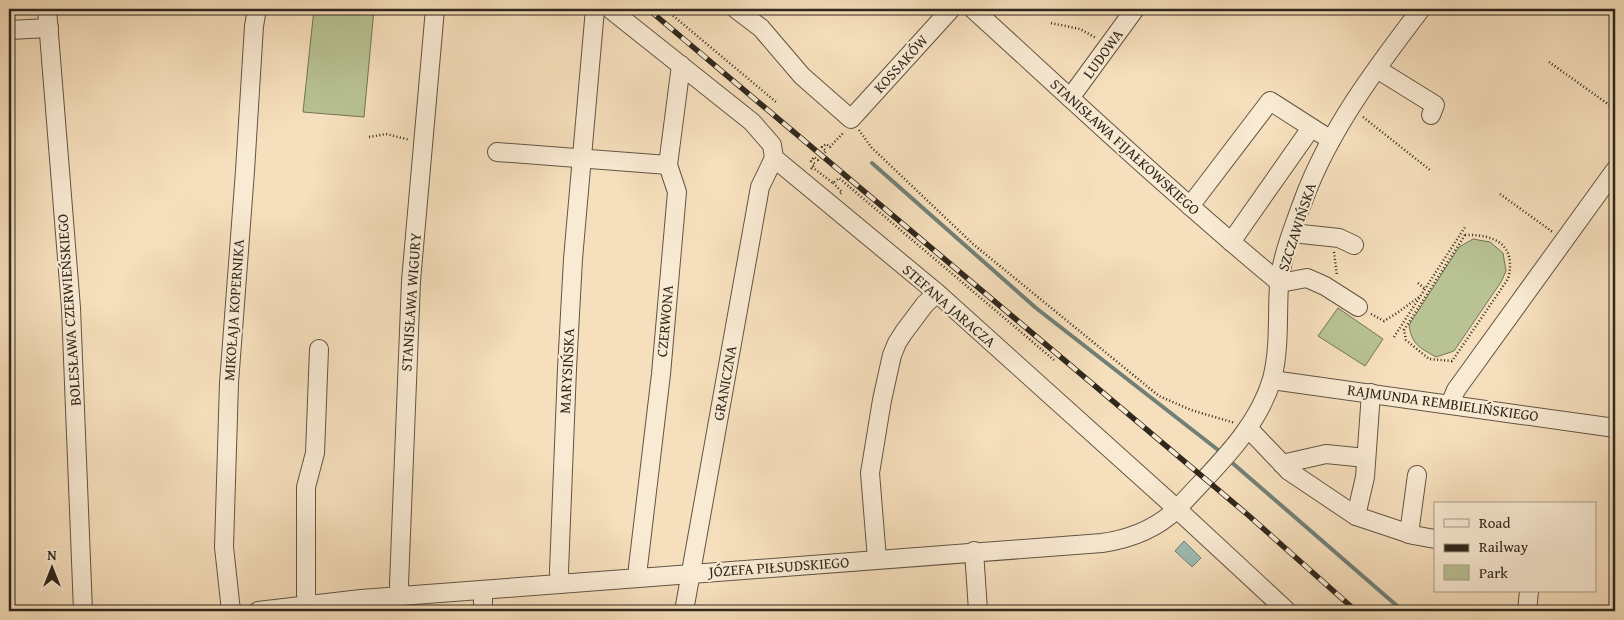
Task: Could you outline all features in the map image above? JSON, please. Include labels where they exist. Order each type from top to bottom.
[{"type":"street","name":"BOLESŁAWA CZERWIEŃSKIEGO","points":[[47,9],[71,308],[83,611]]},
{"type":"street","name":"MIKOŁAJA KOPERNIKA","points":[[231,611],[224,547],[229,383],[254,26],[257,9]]},
{"type":"street","name":"STANISŁAWA WIGURY","points":[[400,596],[410,305],[435,9]]},
{"type":"street","name":"MARYSIŃSKA","points":[[560,584],[567,369],[573,259],[595,9]]},
{"type":"street","name":"STEFANA JARACZA","points":[[610,9],[752,122],[772,145],[774,158],[937,293],[1177,509],[1287,611]]},
{"type":"street","points":[[736,9],[761,28],[802,76],[854,124]]},
{"type":"street","name":"KOSSAKÓW","points":[[854,124],[951,9]]},
{"type":"street","name":"STANISŁAWA FIJAŁKOWSKIEGO","points":[[973,9],[1190,206],[1280,283]]},
{"type":"street","name":"LUDOWA","points":[[1070,98],[1135,9]]},
{"type":"street","name":"SZCZAWIŃSKA","points":[[1220,461],[1233,447],[1244,426],[1264,399],[1272,380],[1277,344],[1280,283],[1292,233],[1310,182],[1331,140],[1355,100],[1422,9]]},
{"type":"street","points":[[9,30],[49,28]]},
{"type":"street","name":"CZERWONA","points":[[638,578],[661,374],[677,192],[668,165],[681,65]]},
{"type":"street","points":[[1377,69],[1435,105],[1431,115]]},
{"type":"street","points":[[1190,206],[1270,101],[1331,140]]},
{"type":"street","points":[[1231,242],[1311,128]]},
{"type":"street","points":[[497,152],[668,165]]},
{"type":"street","name":"GRANICZNA","points":[[684,611],[760,187],[774,158]]},
{"type":"street","points":[[1450,404],[1456,390],[1615,170]]},
{"type":"street","points":[[1292,233],[1339,238],[1354,245]]},
{"type":"street","points":[[1280,283],[1307,278],[1325,286],[1358,307]]},
{"type":"street","points":[[877,559],[870,473],[882,400],[892,355],[896,343],[925,304],[937,293]]},
{"type":"street","points":[[308,605],[306,594],[306,487],[315,453],[319,349]]},
{"type":"street","name":"RAJMUNDA REMBIELIŃSKIEGO","points":[[1272,380],[1615,428]]},
{"type":"street","points":[[1356,516],[1365,477],[1371,393]]},
{"type":"street","points":[[1244,426],[1289,471],[1356,516],[1409,534],[1434,539]]},
{"type":"street","points":[[1282,464],[1326,454],[1366,458]]},
{"type":"street","name":"JÓZEFA PIŁSUDSKIEGO","points":[[258,611],[400,596],[974,551],[1102,543],[1121,540],[1157,524],[1177,509],[1220,461]]},
{"type":"street","points":[[1409,534],[1417,475]]},
{"type":"street","points":[[974,551],[978,611]]},
{"type":"street","points":[[483,590],[483,611]]},
{"type":"street","points":[[1527,611],[1529,592]]},
{"type":"path","points":[[665,9],[776,102]]},
{"type":"path","points":[[1051,23],[1080,29],[1098,39]]},
{"type":"path","points":[[1549,62],[1615,110]]},
{"type":"path","points":[[1362,116],[1430,170]]},
{"type":"path","points":[[796,176],[805,174],[815,164],[811,161],[814,157],[818,160],[826,151],[822,147],[826,144],[830,147],[854,124],[871,147],[973,244],[1159,396],[1191,410],[1244,426]]},
{"type":"path","points":[[369,137],[386,134],[423,145]]},
{"type":"path","points":[[812,167],[840,189]]},
{"type":"path","points":[[833,183],[839,178],[1054,360]]},
{"type":"path","points":[[1500,194],[1564,240]]},
{"type":"path","points":[[1358,307],[1384,321],[1420,296],[1444,263],[1465,235],[1492,237],[1504,246],[1512,266],[1508,279],[1452,361],[1429,359],[1406,340],[1404,330],[1417,306],[1444,263],[1465,227]]},
{"type":"path","points":[[1333,237],[1340,295]]},
{"type":"path","points":[[1418,283],[1425,289]]},
{"type":"path","points":[[1394,337],[1417,306],[1420,296]]},
{"type":"path","points":[[9,589],[11,611]]},
{"type":"green space","points":[[314,9],[374,9],[364,117],[303,112]]},
{"type":"green space","points":[[1473,239],[1490,242],[1503,253],[1506,271],[1501,282],[1454,351],[1436,357],[1417,345],[1410,332],[1409,325],[1459,247]]},
{"type":"green space","points":[[1338,308],[1383,339],[1365,366],[1318,336]]},
{"type":"water","points":[[1184,541],[1201,558],[1192,567],[1175,551]]},
{"type":"waterway","points":[[872,163],[1036,308],[1222,453]]},
{"type":"waterway","points":[[1229,460],[1403,611]]},
{"type":"railway","points":[[648,9],[1248,515],[1356,611]]}]
